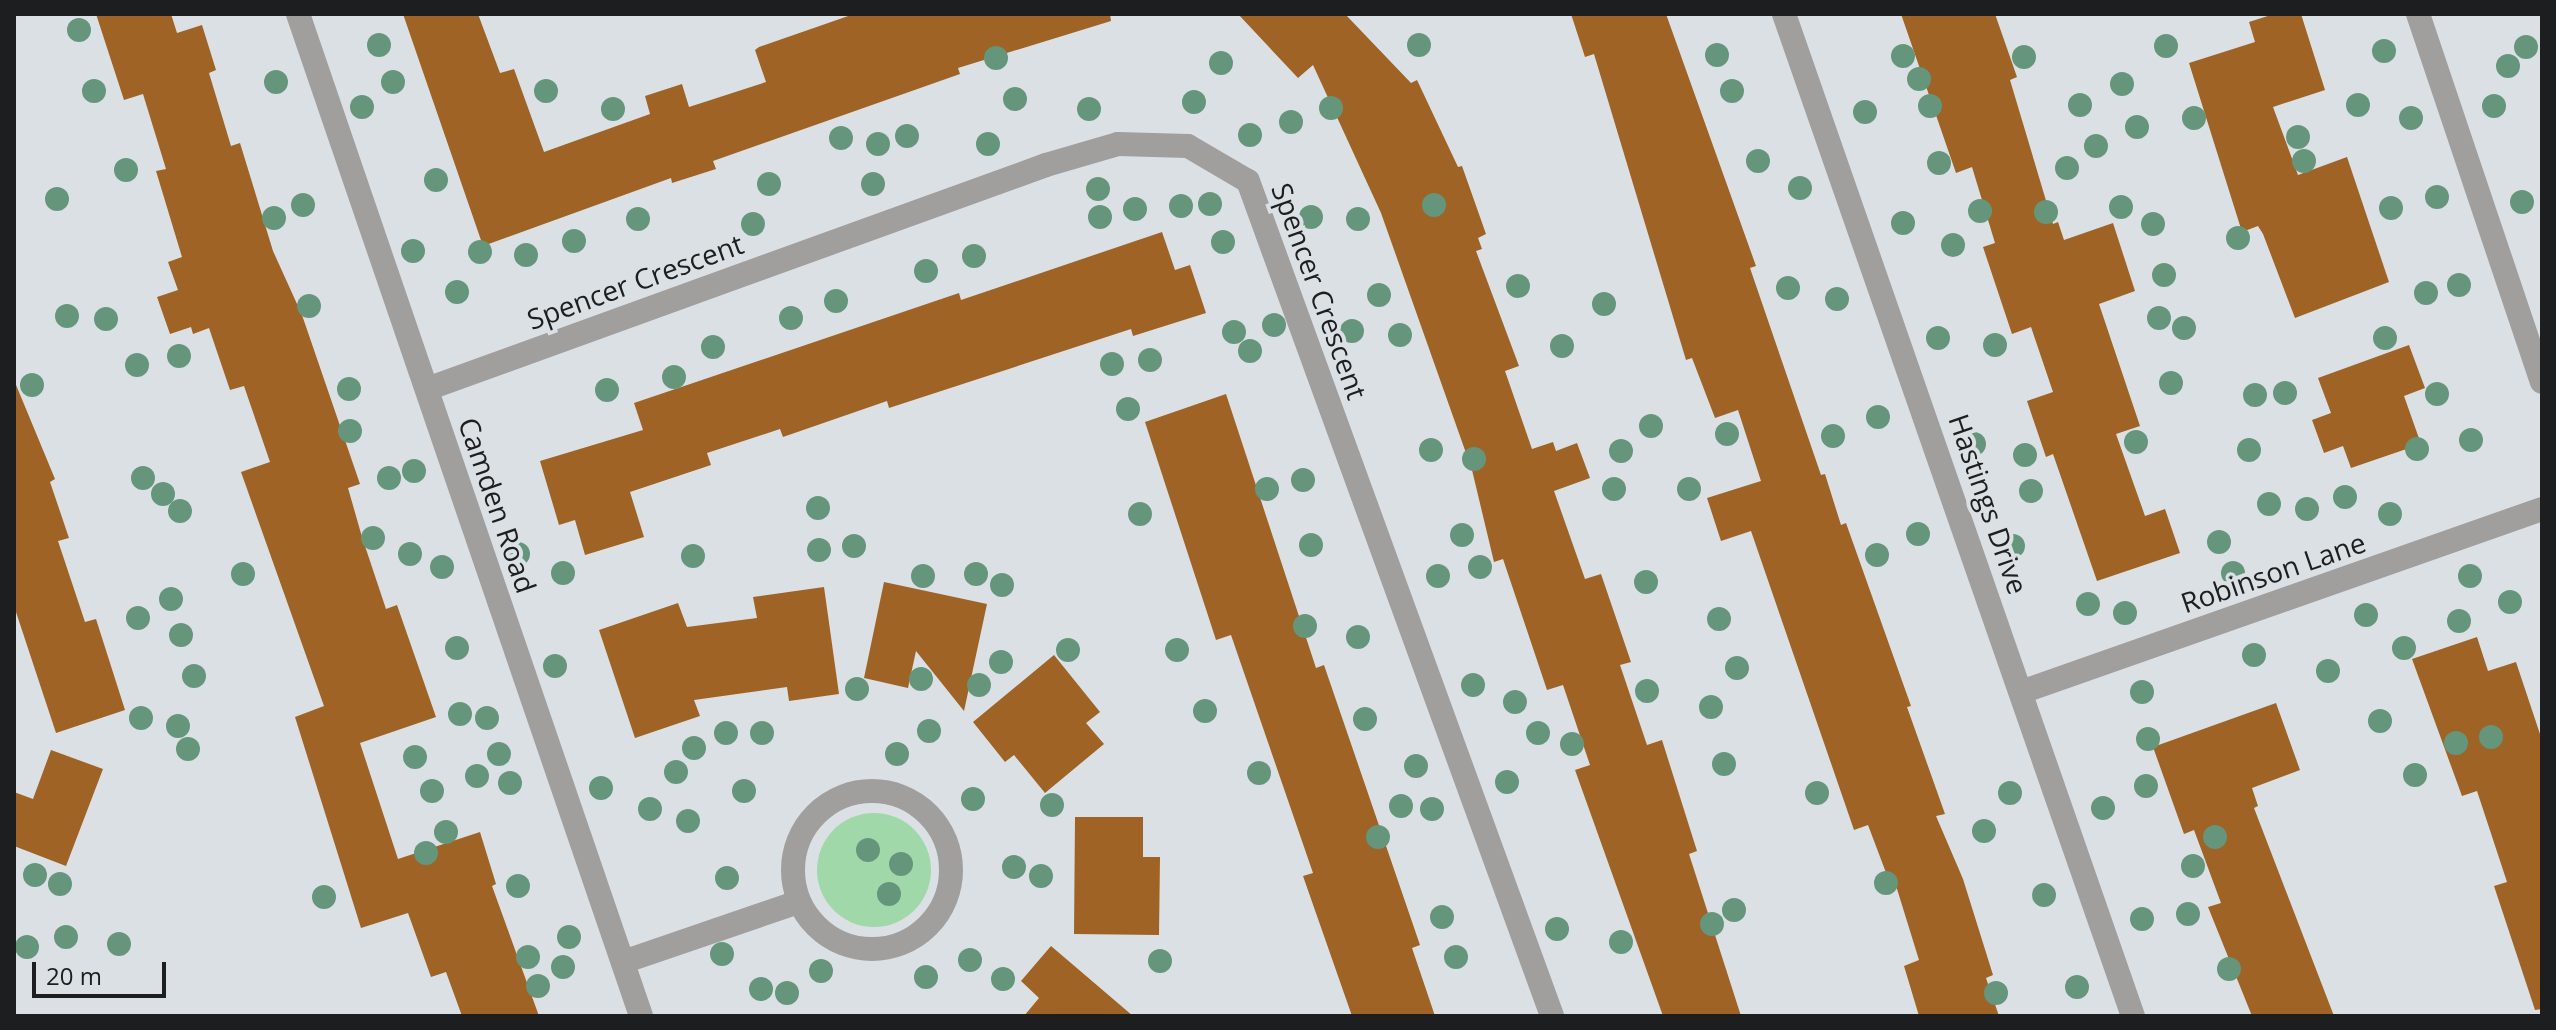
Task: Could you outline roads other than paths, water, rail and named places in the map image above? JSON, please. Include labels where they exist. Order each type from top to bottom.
[{"type":"street","name":"Camden Road","points":[[298,14],[641,1016]]},
{"type":"street","name":"Hastings Drive","points":[[1784,14],[2024,691],[2133,1016]]},
{"type":"street","points":[[2418,14],[2542,382]]},
{"type":"street","name":"Spencer Crescent","points":[[427,389],[1046,165],[1118,144],[1188,146],[1248,181],[1552,1016]]},
{"type":"street","name":"Robinson Lane","points":[[2024,691],[2542,509]]},
{"type":"street","points":[[892,792],[915,802],[934,819],[948,843],[953,869],[941,909],[914,939],[888,949],[861,949],[835,941],[813,925],[798,902],[792,877],[794,852],[812,819],[842,796],[892,792]]},
{"type":"street","points":[[623,962],[798,902]]}]
